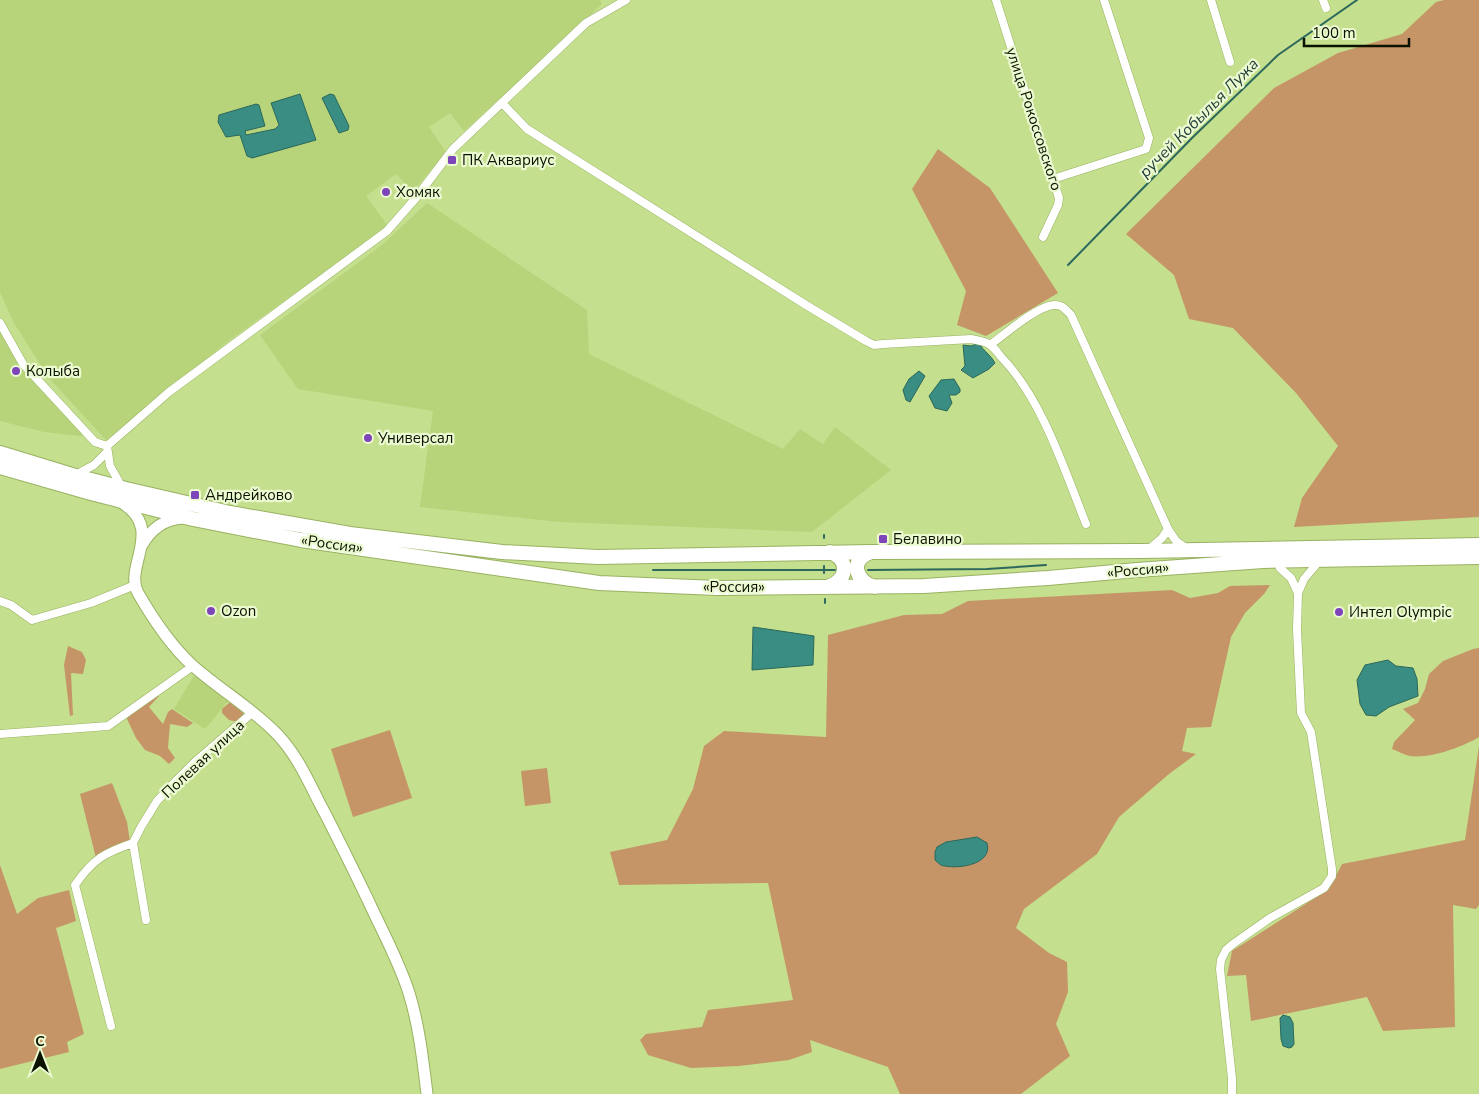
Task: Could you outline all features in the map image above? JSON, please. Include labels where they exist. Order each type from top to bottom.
[{"type":"highway","points":[[3,458],[37,459],[119,482],[231,508],[351,529],[369,537]]},
{"type":"highway","name":"«Россия»","points":[[3,458],[32,477],[193,518],[302,540],[599,583],[717,588],[875,587],[997,582],[1263,561],[1479,557]]},
{"type":"highway","name":"«Россия»","points":[[3,458],[230,513],[369,537],[502,552],[598,557],[830,552],[1142,551],[1479,545]]},
{"type":"highway","points":[[826,587],[837,583],[844,572],[841,560],[830,552]]},
{"type":"highway","points":[[871,552],[862,557],[857,570],[863,582],[875,587]]},
{"type":"highway","points":[[1138,570],[1155,574],[1280,568],[1315,566],[1345,560]]},
{"type":"street","points":[[81,472],[94,465],[107,449],[169,392],[387,231],[453,149],[586,23],[626,0]]},
{"type":"street","name":"улица Рокоссовского","points":[[996,0],[1059,198],[1058,205],[1043,237]]},
{"type":"street","points":[[1053,179],[1146,149],[1149,138],[1104,0]]},
{"type":"street","points":[[1211,0],[1230,62]]},
{"type":"street","points":[[502,103],[527,129],[806,305],[874,345],[971,339],[983,341],[990,345],[1014,370],[1033,400],[1086,524]]},
{"type":"street","points":[[990,345],[1033,313],[1054,305],[1063,307],[1071,315],[1168,529],[1178,543],[1190,550]]},
{"type":"street","points":[[0,323],[23,364],[95,442],[107,449],[112,470],[119,482]]},
{"type":"street","points":[[113,498],[124,504],[137,518],[142,533],[142,546],[135,576],[135,585],[138,593],[169,642],[193,666],[254,712],[276,733],[295,757],[344,849],[406,984],[415,1015],[427,1094]]},
{"type":"street","points":[[142,546],[151,532],[164,523],[180,518],[193,518]]},
{"type":"street","points":[[1142,551],[1156,544],[1168,529]]},
{"type":"street","points":[[1232,1094],[1232,1078],[1220,969],[1221,960],[1226,950],[1233,944],[1270,918],[1324,888],[1332,876],[1311,732],[1301,713],[1297,630],[1298,593],[1304,579],[1315,566]]},
{"type":"street","points":[[1280,568],[1291,578],[1298,593]]},
{"type":"street","points":[[0,601],[11,605],[32,620],[91,602],[135,585]]},
{"type":"street","points":[[0,734],[108,726],[193,666]]},
{"type":"street","name":"Полевая улица","points":[[133,843],[157,802],[196,761],[254,712]]},
{"type":"street","points":[[111,1026],[75,884],[88,866],[112,850],[133,843],[146,920]]},
{"type":"shaded area","points":[[0,0],[600,0],[602,4],[464,131],[450,113],[429,127],[446,152],[413,191],[396,174],[366,196],[388,226],[227,342],[106,440],[48,377],[14,323],[0,292]]},
{"type":"shaded area","points":[[1444,0],[1479,0],[1479,517],[1294,527],[1302,498],[1338,446],[1296,393],[1233,328],[1189,319],[1174,275],[1126,234],[1274,88],[1338,53],[1402,34],[1436,2]]},
{"type":"shaded area","points":[[938,149],[990,188],[1058,293],[986,336],[957,325],[966,291],[912,189]]},
{"type":"shaded area","points":[[427,203],[587,310],[589,354],[783,449],[800,429],[823,444],[835,427],[891,470],[812,532],[560,522],[420,507],[433,411],[298,389],[260,335],[382,245]]},
{"type":"shaded area","name":"Колыба","points":[[0,323],[24,361],[89,434],[80,436],[44,432],[0,421]]},
{"type":"shaded area","points":[[1270,585],[1264,594],[1245,613],[1231,637],[1211,727],[1187,728],[1182,751],[1196,754],[1169,774],[1119,817],[1097,854],[1024,909],[1016,928],[1049,953],[1067,962],[1068,992],[1056,1024],[1070,1056],[1021,1094],[900,1094],[888,1067],[810,1040],[812,1052],[789,1060],[739,1066],[691,1068],[648,1055],[640,1040],[646,1034],[702,1027],[708,1010],[793,1000],[768,883],[619,885],[610,852],[667,840],[693,789],[704,746],[724,731],[826,737],[828,635],[904,615],[942,614],[968,601],[1172,590],[1190,598],[1218,593],[1230,586]]},
{"type":"shaded area","points":[[68,646],[82,652],[86,660],[83,674],[71,673],[73,715],[70,716],[64,665]]},
{"type":"shaded area","points":[[1479,648],[1479,737],[1464,745],[1427,756],[1410,756],[1392,749],[1394,742],[1415,720],[1403,709],[1418,703],[1425,689],[1429,674],[1443,661]]},
{"type":"shaded area","points":[[196,672],[230,699],[205,729],[174,709]]},
{"type":"shaded area","points":[[159,693],[159,696],[149,707],[163,724],[168,712],[172,709],[193,723],[187,727],[170,724],[168,748],[175,758],[169,764],[160,756],[145,750],[136,738],[127,719],[129,714]]},
{"type":"shaded area","points":[[229,703],[234,703],[243,708],[243,718],[238,722],[229,720],[222,713],[222,709]]},
{"type":"shaded area","points":[[390,730],[412,798],[353,817],[331,749]]},
{"type":"shaded area","points":[[1479,746],[1479,905],[1476,909],[1453,905],[1455,1027],[1383,1031],[1367,997],[1251,1021],[1246,975],[1227,976],[1232,951],[1329,889],[1342,864],[1465,840]]},
{"type":"shaded area","points":[[547,768],[551,803],[525,806],[521,771]]},
{"type":"shaded area","points":[[112,783],[127,822],[130,842],[96,858],[80,794]]},
{"type":"shaded area","points":[[0,865],[17,914],[38,898],[69,890],[76,921],[56,928],[84,1034],[67,1042],[69,1052],[0,1069]]},
{"type":"water","points":[[300,94],[316,140],[252,158],[247,156],[240,135],[226,137],[218,122],[219,115],[256,104],[259,105],[265,126],[245,131],[246,135],[275,129],[279,125],[271,103]]},
{"type":"water","points":[[330,94],[334,95],[349,126],[348,130],[339,133],[322,98]]},
{"type":"water","points":[[979,343],[995,363],[989,369],[973,378],[961,370],[965,366],[963,345],[971,346]]},
{"type":"water","points":[[919,371],[925,376],[910,402],[906,400],[903,390],[909,379]]},
{"type":"water","points":[[954,379],[960,392],[956,395],[949,395],[952,403],[947,411],[935,408],[929,396],[941,380]]},
{"type":"water","points":[[753,627],[814,636],[813,665],[752,670]]},
{"type":"water","points":[[1388,660],[1396,666],[1413,668],[1417,679],[1418,696],[1389,707],[1376,716],[1366,715],[1360,704],[1357,680],[1365,665]]},
{"type":"water","points":[[977,837],[987,843],[988,850],[985,856],[974,864],[951,867],[942,865],[935,860],[937,847],[946,842]]},
{"type":"water","points":[[1283,1015],[1290,1017],[1293,1023],[1294,1044],[1289,1048],[1283,1046],[1281,1039],[1280,1018]]},
{"type":"waterway","name":"ручей Кобылья Лужа","points":[[1068,265],[1193,137],[1278,55],[1357,0]]},
{"type":"waterway","points":[[868,570],[987,569],[1046,565]]},
{"type":"waterway","points":[[824,566],[824,573]]},
{"type":"waterway","points":[[653,570],[835,570]]},
{"type":"place","name":"ПК Аквариус","points":[[452,160]]},
{"type":"place","name":"Хомяк","points":[[386,192]]},
{"type":"place","name":"Колыба","points":[[16,371]]},
{"type":"place","name":"Универсал","points":[[368,438]]},
{"type":"place","name":"Андрейково","points":[[195,495]]},
{"type":"place","name":"Белавино","points":[[883,539]]},
{"type":"place","name":"Ozon","points":[[211,611]]},
{"type":"place","name":"Интел Olympic","points":[[1339,612]]}]
